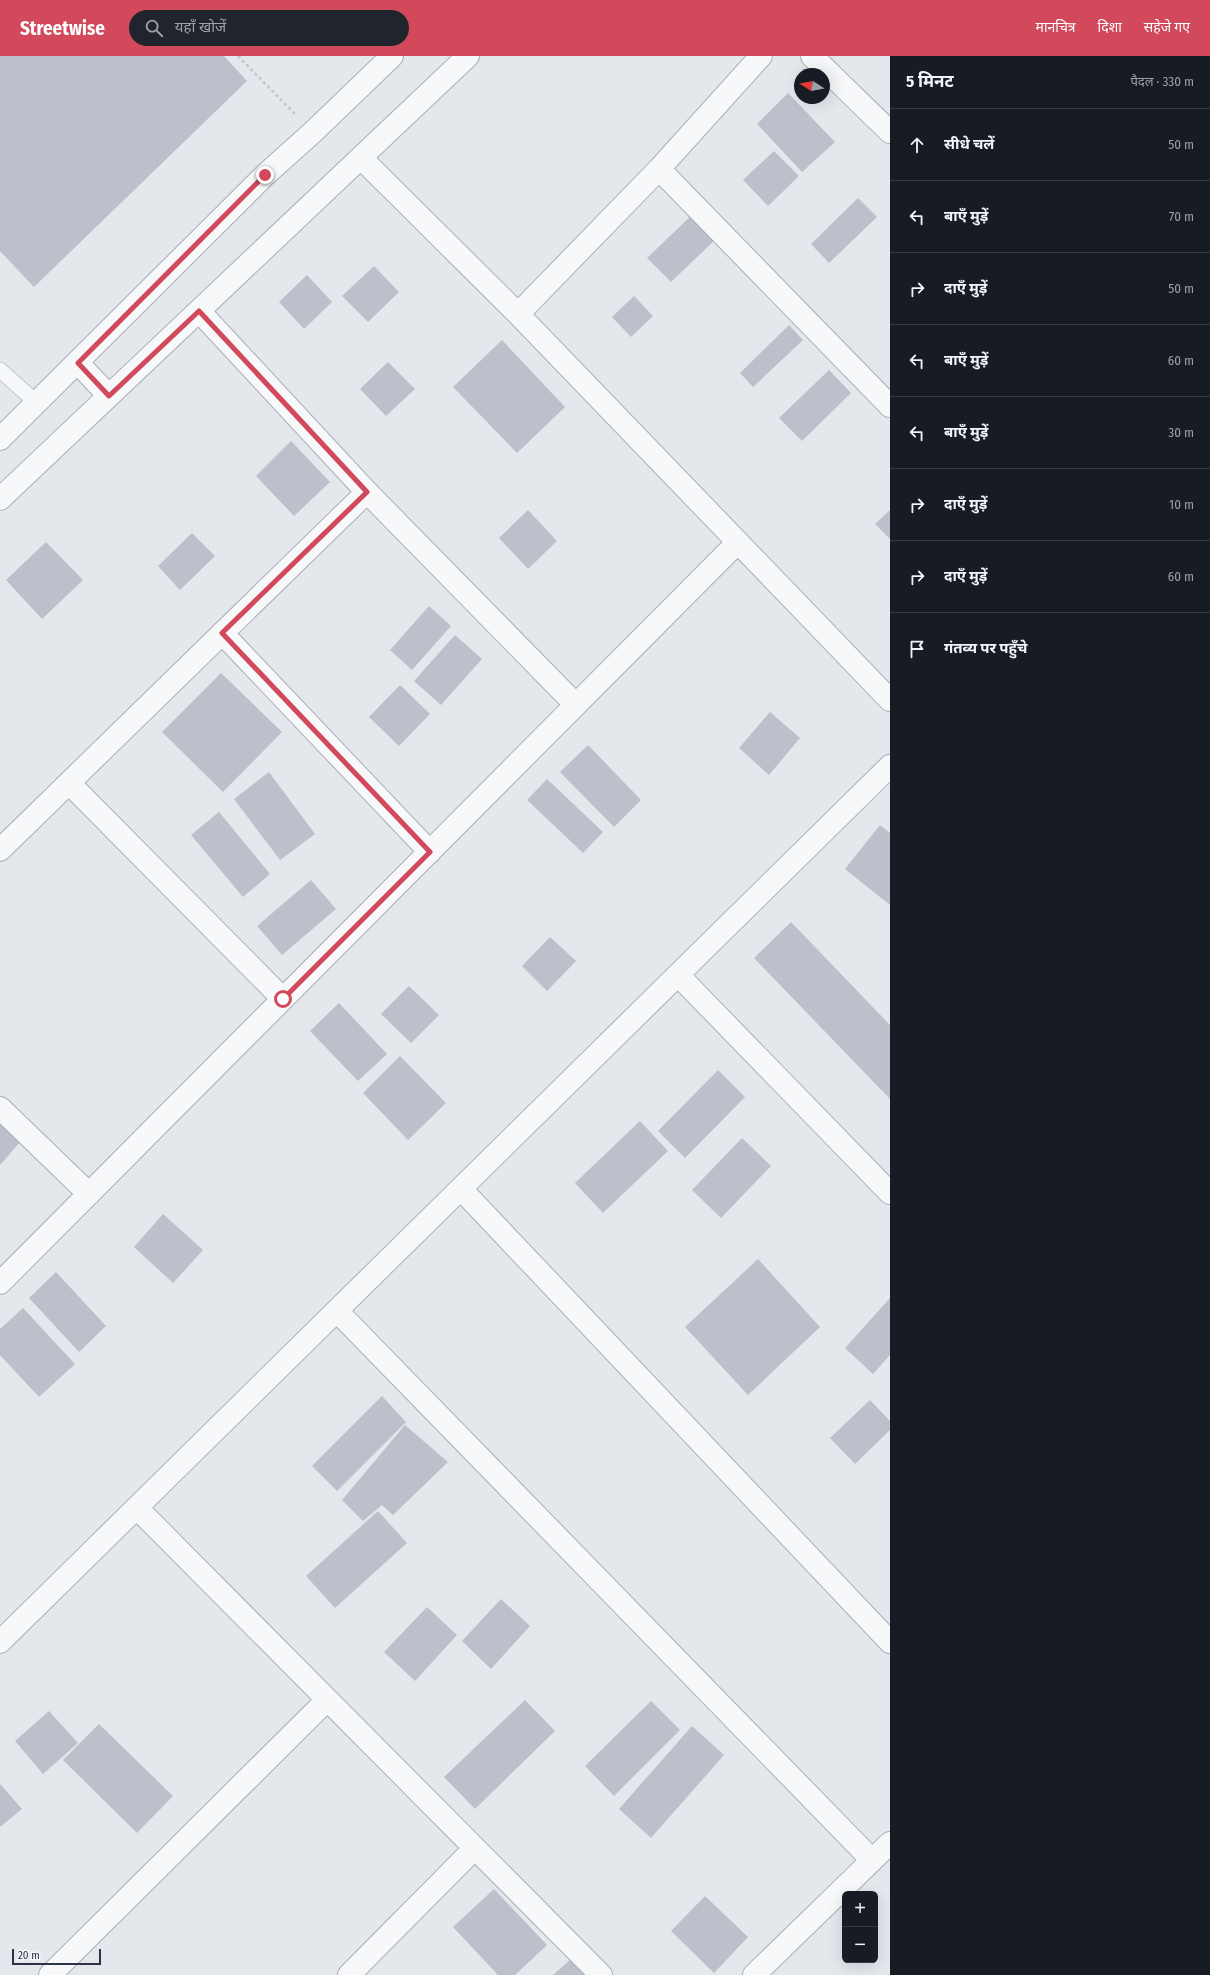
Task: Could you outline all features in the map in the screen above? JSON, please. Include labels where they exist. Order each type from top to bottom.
[{"type":"street","points":[[0,439],[78,363],[265,175],[313,132],[392,56]]},
{"type":"street","points":[[0,499],[468,56]]},
{"type":"street","points":[[518,314],[659,168],[761,56]]},
{"type":"street","points":[[812,56],[890,132]]},
{"type":"street","points":[[361,158],[518,314],[890,700]]},
{"type":"street","points":[[659,168],[890,406]]},
{"type":"street","points":[[199,311],[367,492],[576,705]]},
{"type":"street","points":[[78,363],[109,396]]},
{"type":"street","points":[[0,850],[367,492]]},
{"type":"street","points":[[0,1283],[738,542]]},
{"type":"street","points":[[222,633],[430,852]]},
{"type":"street","points":[[0,1642],[890,766]]},
{"type":"street","points":[[69,783],[283,999]]},
{"type":"street","points":[[678,975],[886,1181]]},
{"type":"street","points":[[0,1108],[89,1194]]},
{"type":"street","points":[[461,1189],[890,1642]]},
{"type":"street","points":[[337,1311],[872,1860]]},
{"type":"street","points":[[137,1508],[601,1975]]},
{"type":"street","points":[[50,1975],[327,1700]]},
{"type":"street","points":[[754,1975],[890,1843]]},
{"type":"street","points":[[348,1975],[475,1848]]},
{"type":"lane","points":[[0,370],[37,403]]},
{"type":"path","points":[[238,56],[313,132]]},
{"type":"building","points":[[0,56],[224,56],[247,81],[34,287],[0,251]]},
{"type":"building","points":[[788,93],[794,99],[794,104],[799,104],[835,142],[802,172],[757,124]]},
{"type":"building","points":[[774,151],[799,176],[768,206],[743,180]]},
{"type":"building","points":[[858,198],[877,217],[829,263],[811,244]]},
{"type":"building","points":[[693,214],[717,238],[671,282],[647,258]]},
{"type":"building","points":[[374,266],[399,292],[368,322],[342,296]]},
{"type":"building","points":[[307,275],[332,302],[304,329],[279,302]]},
{"type":"building","points":[[634,296],[653,316],[631,337],[612,317]]},
{"type":"building","points":[[789,325],[803,340],[753,387],[740,373]]},
{"type":"building","points":[[502,340],[565,407],[517,453],[453,387]]},
{"type":"building","points":[[388,362],[415,389],[386,416],[360,389]]},
{"type":"building","points":[[829,370],[851,393],[802,441],[779,418]]},
{"type":"building","points":[[291,441],[330,482],[294,516],[256,476]]},
{"type":"building","points":[[528,510],[557,541],[528,569],[499,538]]},
{"type":"building","points":[[890,510],[890,539],[875,524]]},
{"type":"building","points":[[192,533],[215,556],[180,590],[158,566]]},
{"type":"building","points":[[46,542],[83,580],[42,619],[6,580]]},
{"type":"building","points":[[429,606],[451,626],[412,670],[390,650]]},
{"type":"building","points":[[455,635],[482,659],[441,705],[414,681]]},
{"type":"building","points":[[221,673],[282,732],[223,792],[162,732]]},
{"type":"building","points":[[400,685],[430,714],[399,746],[369,717]]},
{"type":"building","points":[[770,712],[800,738],[769,775],[739,748]]},
{"type":"building","points":[[588,745],[641,800],[614,827],[560,772]]},
{"type":"building","points":[[269,772],[315,834],[280,860],[234,799]]},
{"type":"building","points":[[547,779],[603,832],[583,853],[527,800]]},
{"type":"building","points":[[219,812],[270,874],[243,897],[191,835]]},
{"type":"building","points":[[880,825],[890,833],[890,905],[845,869]]},
{"type":"building","points":[[311,880],[336,909],[282,955],[257,926]]},
{"type":"building","points":[[791,922],[890,1025],[890,1099],[754,958]]},
{"type":"building","points":[[550,937],[576,961],[547,991],[522,966]]},
{"type":"building","points":[[409,986],[439,1015],[411,1043],[381,1014]]},
{"type":"building","points":[[339,1003],[387,1054],[358,1081],[310,1031]]},
{"type":"building","points":[[400,1056],[446,1103],[408,1140],[363,1093]]},
{"type":"building","points":[[718,1070],[745,1097],[685,1158],[658,1131]]},
{"type":"building","points":[[640,1121],[668,1151],[603,1213],[575,1183]]},
{"type":"building","points":[[0,1123],[21,1141],[0,1165]]},
{"type":"building","points":[[742,1138],[771,1166],[721,1218],[692,1190]]},
{"type":"building","points":[[163,1214],[203,1250],[173,1283],[134,1247]]},
{"type":"building","points":[[758,1259],[820,1327],[748,1395],[685,1327]]},
{"type":"building","points":[[56,1272],[106,1326],[79,1352],[29,1298]]},
{"type":"building","points":[[890,1298],[890,1355],[873,1374],[845,1348]]},
{"type":"building","points":[[23,1308],[75,1364],[39,1397],[0,1355],[0,1329]]},
{"type":"building","points":[[382,1396],[406,1422],[337,1491],[312,1466]]},
{"type":"building","points":[[870,1400],[890,1421],[890,1430],[855,1464],[830,1438]]},
{"type":"building","points":[[405,1425],[448,1462],[393,1515],[382,1505],[363,1521],[342,1500]]},
{"type":"building","points":[[378,1511],[407,1543],[335,1608],[306,1576]]},
{"type":"building","points":[[501,1599],[530,1626],[491,1669],[462,1641]]},
{"type":"building","points":[[427,1607],[457,1635],[415,1681],[384,1652]]},
{"type":"building","points":[[525,1700],[555,1731],[475,1809],[444,1777]]},
{"type":"building","points":[[651,1701],[680,1730],[614,1796],[585,1766]]},
{"type":"building","points":[[49,1711],[78,1743],[43,1774],[15,1741]]},
{"type":"building","points":[[99,1724],[173,1796],[137,1833],[63,1760]]},
{"type":"building","points":[[692,1726],[724,1755],[651,1838],[619,1809]]},
{"type":"building","points":[[0,1784],[22,1809],[0,1827]]},
{"type":"building","points":[[494,1889],[547,1945],[515,1975],[498,1975],[453,1927]]},
{"type":"building","points":[[705,1896],[748,1937],[714,1973],[671,1931]]},
{"type":"building","points":[[571,1959],[586,1975],[553,1975]]},
{"type":"route","points":[[265,175],[78,363],[109,396],[199,311],[367,492],[222,633],[430,852],[283,999]]}]
